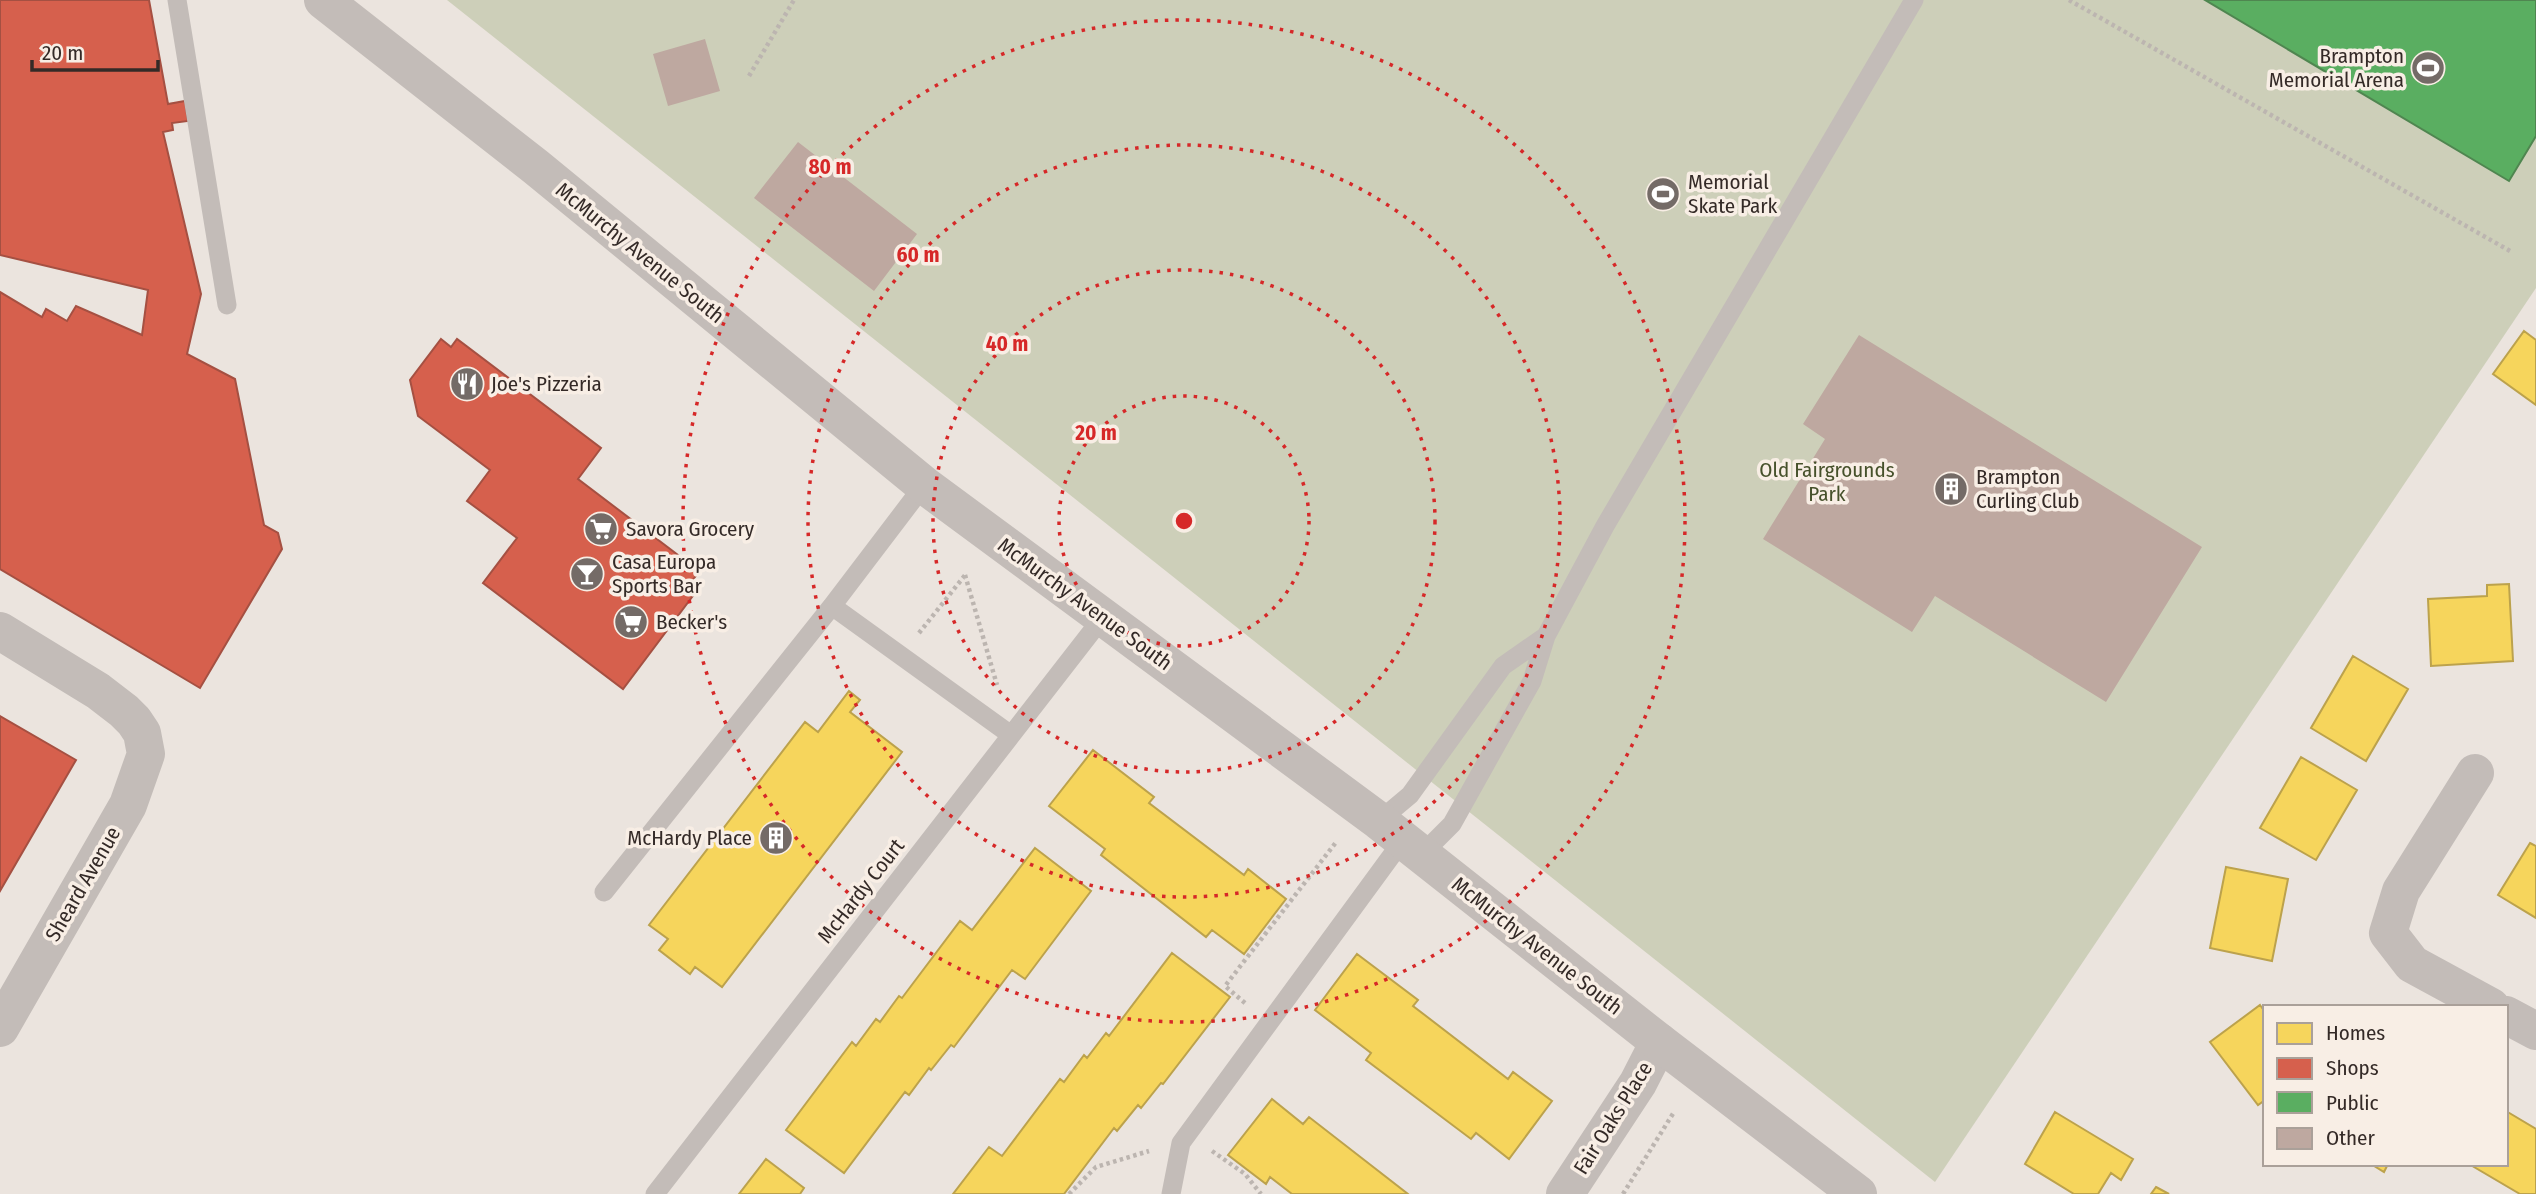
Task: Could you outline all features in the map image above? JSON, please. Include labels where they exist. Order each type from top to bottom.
[{"type":"street","name":"McMurchy Avenue South","points":[[323,0],[536,167],[924,485],[1401,839],[1858,1194]]},
{"type":"street","name":"Sheard Avenue","points":[[0,631],[98,691],[134,721],[142,733],[146,754],[128,804],[0,1028]]},
{"type":"street","points":[[2475,773],[2401,891],[2388,933],[2412,964],[2487,1005]]},
{"type":"street","points":[[2508,1016],[2536,1031]]},
{"type":"street","name":"Fair Oaks Place","points":[[1565,1194],[1638,1083],[1660,1042]]},
{"type":"lane","points":[[177,0],[227,305]]},
{"type":"lane","points":[[1401,839],[1452,824],[1532,681],[1546,636],[1605,526],[1914,0]]},
{"type":"lane","points":[[604,892],[832,606],[924,485]]},
{"type":"lane","points":[[832,606],[1011,734]]},
{"type":"lane","name":"McHardy Court","points":[[655,1194],[1103,617]]},
{"type":"lane","points":[[1171,1194],[1181,1143],[1401,839],[1410,795],[1503,666],[1546,636]]},
{"type":"path","points":[[749,75],[794,0]]},
{"type":"path","points":[[2070,0],[2510,251]]},
{"type":"path","points":[[901,656],[971,567]]},
{"type":"path","points":[[965,575],[1011,734]]},
{"type":"path","points":[[1248,1006],[1225,986],[1337,841]]},
{"type":"path","points":[[1623,1194],[1674,1112]]},
{"type":"path","points":[[1069,1194],[1096,1167],[1151,1151]]},
{"type":"green space","name":"Old Fairgrounds Park","points":[[447,0],[2536,0],[2536,288],[1935,1182]]},
{"type":"building: Homes","points":[[2524,331],[2536,340],[2536,405],[2493,374]]},
{"type":"building: Homes","points":[[2509,584],[2513,661],[2431,666],[2428,599],[2487,596],[2487,585]]},
{"type":"building: Homes","points":[[2353,656],[2408,689],[2366,761],[2311,728]]},
{"type":"building: Homes","name":"McHardy Place","points":[[849,691],[860,700],[850,712],[902,752],[722,987],[695,967],[690,974],[659,950],[668,939],[649,925],[805,722],[818,732]]},
{"type":"building: Homes","points":[[1093,750],[1154,797],[1149,803],[1244,875],[1248,869],[1286,899],[1244,954],[1212,930],[1206,937],[1101,855],[1105,849],[1049,806]]},
{"type":"building: Homes","points":[[2301,757],[2357,790],[2316,860],[2260,828]]},
{"type":"building: Homes","points":[[2530,843],[2536,846],[2536,918],[2498,895]]},
{"type":"building: Homes","points":[[1035,848],[1091,891],[1025,979],[1012,970],[954,1047],[951,1045],[931,1070],[929,1068],[909,1095],[905,1092],[844,1173],[786,1130],[852,1042],[856,1046],[876,1019],[880,1022],[899,996],[902,998],[960,921],[972,930]]},
{"type":"building: Homes","points":[[2226,867],[2288,879],[2272,961],[2210,948]]},
{"type":"building: Homes","points":[[1172,953],[1230,997],[1163,1084],[1161,1083],[1141,1108],[1138,1105],[1117,1131],[1114,1128],[1064,1194],[953,1194],[989,1147],[1002,1156],[1060,1079],[1064,1082],[1084,1055],[1087,1058],[1106,1033],[1109,1036]]},
{"type":"building: Homes","points":[[1357,954],[1418,1000],[1413,1006],[1508,1079],[1513,1072],[1552,1101],[1509,1159],[1476,1133],[1471,1139],[1366,1060],[1371,1053],[1315,1010]]},
{"type":"building: Homes","points":[[2260,1005],[2263,1009],[2263,1101],[2258,1105],[2210,1042]]},
{"type":"building: Homes","points":[[1272,1099],[1303,1124],[1309,1117],[1408,1194],[1292,1194],[1270,1177],[1266,1184],[1228,1155]]},
{"type":"building: Homes","points":[[2055,1112],[2133,1159],[2121,1180],[2111,1173],[2098,1194],[2074,1194],[2025,1164]]},
{"type":"building: Homes","points":[[2508,1112],[2536,1129],[2536,1194],[2520,1194],[2472,1166],[2508,1166]]},
{"type":"building: Homes","points":[[766,1159],[804,1188],[800,1194],[739,1194]]},
{"type":"building: Homes","points":[[2374,1166],[2387,1166],[2384,1172]]},
{"type":"building: Homes","points":[[2156,1187],[2169,1194],[2151,1194]]},
{"type":"building: Shops","points":[[0,0],[149,0],[168,104],[185,101],[188,121],[172,123],[173,130],[163,132],[201,294],[187,354],[235,379],[264,525],[278,533],[282,549],[200,688],[0,569],[0,292],[42,317],[46,309],[67,321],[76,306],[142,335],[148,290],[0,255]]},
{"type":"building: Shops","points":[[441,339],[451,347],[457,339],[601,448],[578,479],[699,571],[693,580],[701,585],[623,689],[483,583],[517,538],[467,501],[490,470],[418,416],[410,380]]},
{"type":"building: Shops","points":[[0,716],[76,760],[0,891]]},
{"type":"building: Public","name":"Brampton Memorial Arena","points":[[2205,0],[2536,0],[2536,136],[2509,181]]},
{"type":"building: Other","points":[[705,39],[720,91],[668,106],[653,54]]},
{"type":"building: Other","points":[[798,142],[917,234],[874,291],[754,198]]},
{"type":"building: Other","name":"Brampton Curling Club","points":[[1859,335],[2202,547],[2106,702],[1935,596],[1912,632],[1763,539],[1825,439],[1803,424]]},
{"type":"place","name":"Brampton Memorial Arena","points":[[2428,68]]},
{"type":"place","name":"Memorial Skate Park","points":[[1663,194]]},
{"type":"place","name":"Joe's Pizzeria","points":[[467,384]]},
{"type":"place","name":"Brampton Curling Club","points":[[1951,489]]},
{"type":"place","name":"Savora Grocery","points":[[601,529]]},
{"type":"place","name":"Casa Europa Sports Bar","points":[[587,574]]},
{"type":"place","name":"Becker's","points":[[631,622]]},
{"type":"place","name":"McHardy Place","points":[[776,838]]}]
